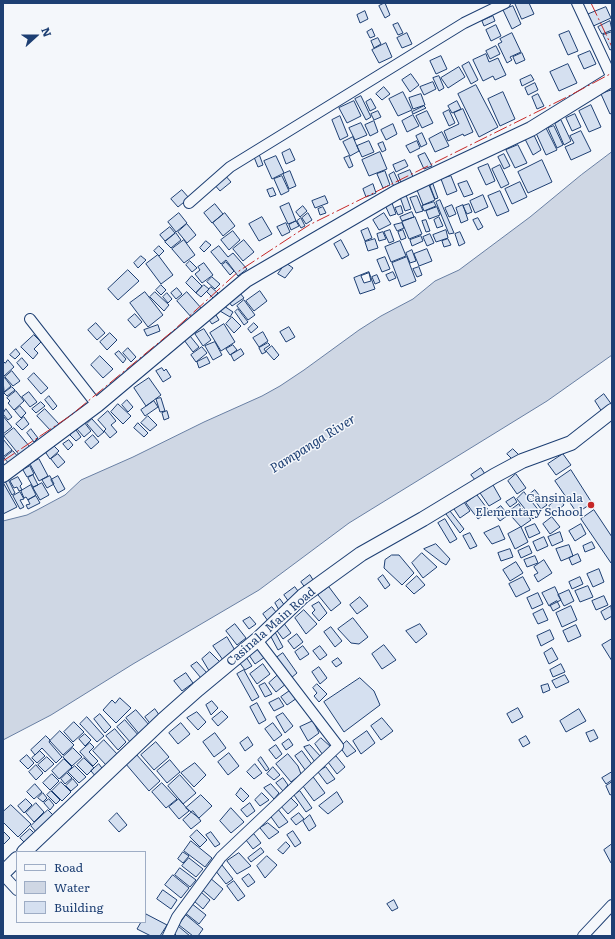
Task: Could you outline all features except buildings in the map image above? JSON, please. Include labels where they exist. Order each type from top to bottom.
[{"type":"street","points":[[189,203],[230,167],[464,23],[505,3]]},
{"type":"street","points":[[3,475],[97,405],[246,280],[397,192],[531,129],[612,78],[577,3]]},
{"type":"street","points":[[30,318],[97,405]]},
{"type":"street","name":"Casinala Main Road","points":[[25,851],[163,720],[257,640],[303,596],[361,554],[522,461],[571,442],[612,411]]},
{"type":"street","points":[[168,936],[177,917],[221,857],[338,746],[257,640]]},
{"type":"street","points":[[16,860],[3,874],[16,889]]},
{"type":"street","points":[[583,936],[612,905]]},
{"type":"water","name":"Pampanga River","points":[[612,152],[612,355],[547,401],[349,523],[259,590],[133,664],[51,715],[3,740],[3,521],[27,515],[65,495],[81,480],[133,457],[280,386],[359,330],[413,299],[435,281],[459,270],[530,217],[581,175]]},
{"type":"power","points":[[591,3],[612,47]]},
{"type":"power","points":[[3,461],[70,416],[174,330],[239,271],[309,225],[567,97],[612,73]]},
{"type":"place","name":"Cansinala Elementary School","points":[[591,505]]}]
